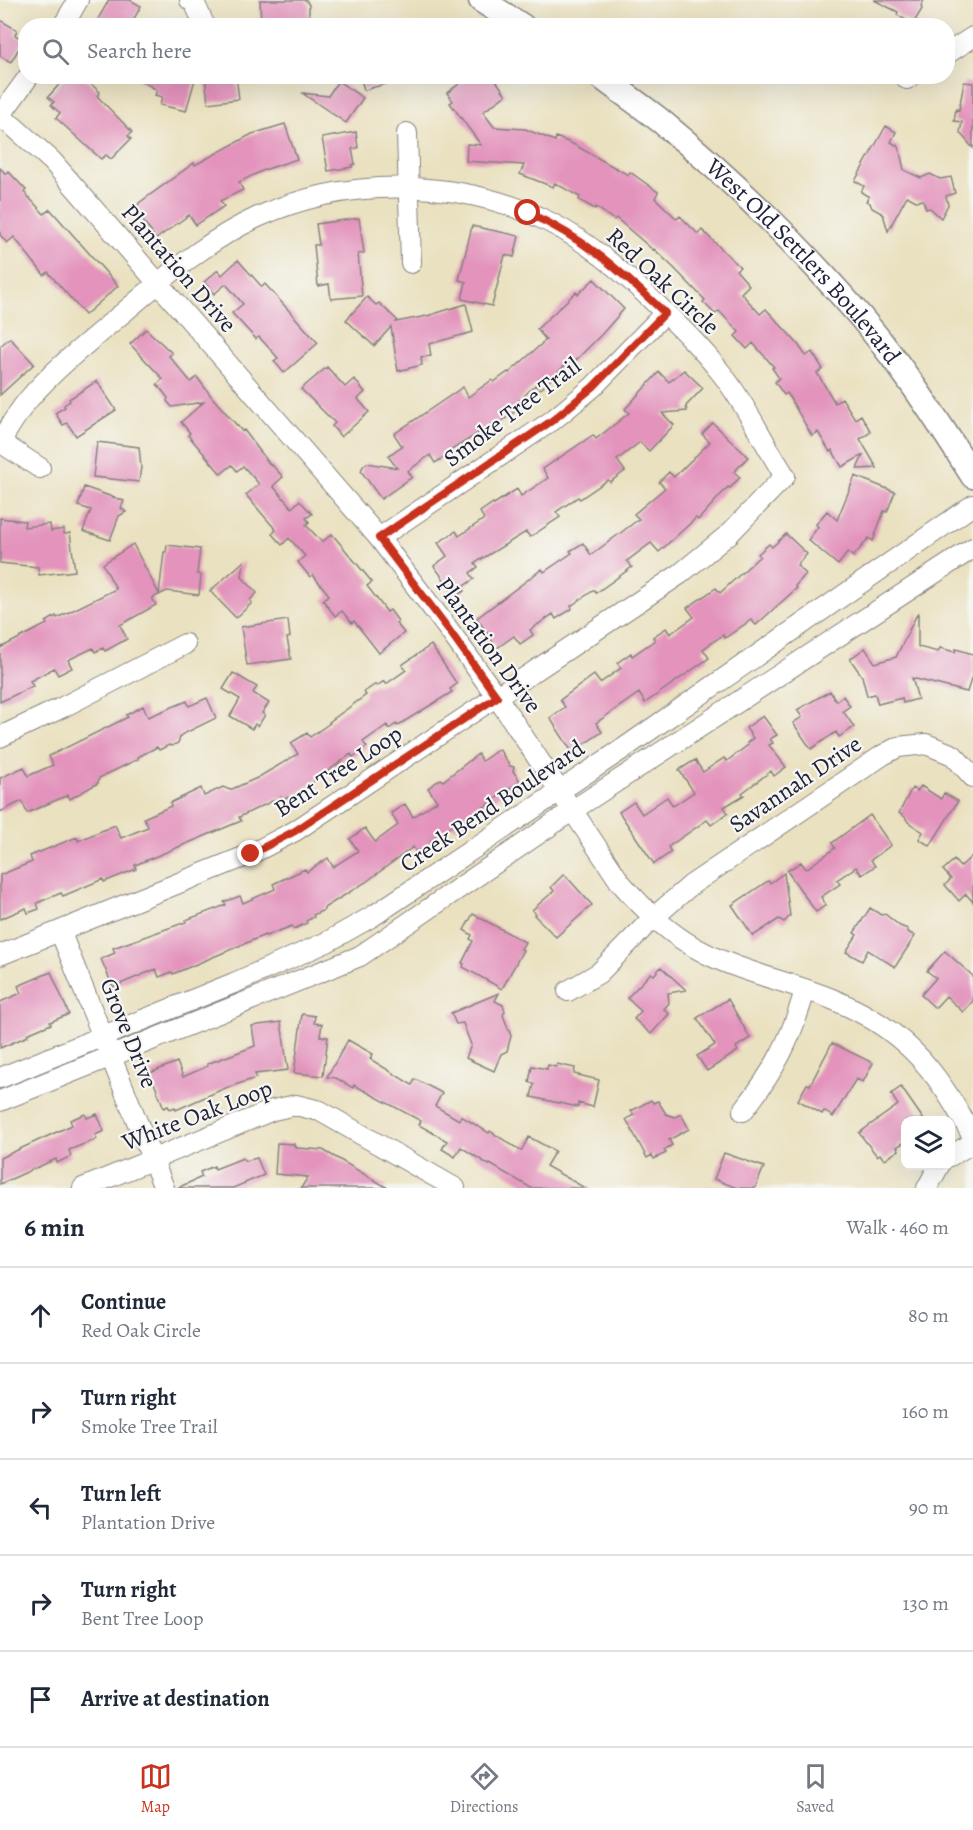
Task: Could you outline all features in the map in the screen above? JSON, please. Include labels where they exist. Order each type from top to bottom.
[{"type":"main road","points":[[481,0],[509,18]]},
{"type":"main road","name":"West Old Settlers Boulevard","points":[[611,84],[661,121],[713,165],[760,209],[846,300],[895,360],[973,476]]},
{"type":"street","points":[[68,18],[78,0]]},
{"type":"street","points":[[190,0],[194,2],[201,18]]},
{"type":"street","points":[[955,49],[973,38]]},
{"type":"street","points":[[0,117],[23,84]]},
{"type":"street","name":"Plantation Drive","points":[[0,117],[52,161],[379,538],[497,697],[620,882],[653,918],[706,954],[748,972],[832,999],[880,1025],[913,1050],[945,1090],[973,1137]]},
{"type":"street","points":[[407,133],[411,264]]},
{"type":"street","name":"Red Oak Circle","points":[[0,442],[27,401],[46,381],[159,283],[212,242],[242,224],[283,207],[345,191],[409,187],[481,198],[512,207],[550,223],[595,250],[616,266],[695,343],[745,406],[784,476],[729,534],[694,564],[497,697]]},
{"type":"street","name":"Smoke Tree Trail","points":[[379,538],[553,420],[593,387],[665,313]]},
{"type":"street","points":[[0,442],[40,468]]},
{"type":"street","name":"Creek Bend Boulevard","points":[[0,1101],[106,1046],[327,942],[373,916],[560,792],[973,505]]},
{"type":"street","name":"Creek Bend Boulevard","points":[[0,1078],[106,1046],[360,956],[573,810],[973,548]]},
{"type":"street","points":[[0,737],[185,644]]},
{"type":"street","name":"Bent Tree Loop","points":[[0,955],[274,843],[305,825],[497,697]]},
{"type":"street","name":"Savannah Drive","points":[[568,992],[599,973],[653,918],[691,885],[898,747],[926,744],[953,754],[973,777]]},
{"type":"street","name":"Grove Drive","points":[[60,931],[164,1188]]},
{"type":"street","points":[[743,1111],[765,1083],[790,1038],[805,990]]},
{"type":"street","name":"White Oak Loop","points":[[83,1188],[273,1110],[296,1105],[327,1114],[455,1188]]},
{"type":"street","points":[[955,1154],[973,1143]]},
{"type":"street","points":[[927,1188],[937,1170]]},
{"type":"building","points":[[109,0],[130,0],[141,6],[134,18],[99,18]]},
{"type":"building","points":[[260,0],[306,0],[309,5],[309,18],[261,18]]},
{"type":"building","points":[[874,0],[924,0],[917,18],[902,18],[897,15],[898,12]]},
{"type":"building","points":[[0,20],[17,30],[15,35],[18,37],[18,50],[11,62],[0,56]]},
{"type":"building","points":[[964,82],[973,83],[973,148],[960,133],[962,122],[954,121],[956,109],[959,110]]},
{"type":"building","points":[[60,84],[91,84],[100,92],[97,96],[132,132],[128,136],[131,139],[111,159],[106,155],[101,159],[56,118],[60,113],[51,105],[54,102],[48,97]]},
{"type":"building","points":[[147,84],[194,84],[186,111],[160,105],[162,97],[155,95],[157,90]]},
{"type":"building","points":[[206,84],[237,84],[239,99],[208,103]]},
{"type":"building","points":[[336,84],[342,84],[363,98],[346,123],[302,93],[328,96]]},
{"type":"building","points":[[362,84],[386,84],[364,90]]},
{"type":"building","points":[[459,84],[498,84],[506,95],[483,112],[494,127],[525,129],[555,141],[556,137],[628,175],[630,172],[658,192],[655,198],[677,219],[680,216],[698,234],[702,230],[740,267],[736,270],[749,285],[741,293],[760,314],[766,309],[806,356],[812,352],[823,369],[817,373],[835,403],[842,398],[855,419],[861,415],[871,432],[860,439],[877,468],[857,469],[863,455],[842,467],[818,432],[812,436],[787,393],[784,395],[775,382],[779,378],[772,368],[774,367],[753,343],[747,349],[735,336],[739,332],[719,311],[715,314],[703,302],[705,300],[674,268],[616,218],[614,220],[596,207],[595,209],[579,200],[580,197],[555,183],[553,187],[520,174],[524,165],[466,161],[467,144],[481,145],[450,103],[453,101],[447,93]]},
{"type":"building","points":[[285,124],[297,159],[264,170],[239,182],[243,190],[220,201],[224,206],[196,225],[189,215],[156,239],[138,214],[139,203],[194,163],[195,165],[252,134]]},
{"type":"building","points":[[886,126],[896,132],[891,142],[899,147],[904,170],[921,178],[930,174],[940,179],[951,177],[955,193],[946,196],[948,205],[941,218],[930,208],[926,209],[923,200],[916,201],[907,196],[888,231],[883,214],[872,208],[866,201],[869,197],[861,192],[864,186],[855,181]]},
{"type":"building","points":[[356,132],[358,148],[352,149],[355,164],[352,167],[328,171],[322,138]]},
{"type":"building","points":[[0,168],[6,174],[8,171],[44,214],[50,209],[118,286],[85,315],[48,272],[44,275],[14,237],[7,243],[0,235]]},
{"type":"building","points":[[359,218],[364,253],[358,254],[362,296],[331,299],[329,284],[318,286],[314,245],[319,245],[316,224]]},
{"type":"building","points":[[472,226],[519,236],[514,257],[505,255],[492,306],[462,299],[466,282],[459,280]]},
{"type":"building","points":[[238,260],[262,287],[265,284],[318,343],[284,373],[274,361],[278,358],[259,337],[256,339],[232,313],[243,304],[226,284],[214,294],[204,282],[218,270],[222,275]]},
{"type":"building","points":[[594,279],[624,309],[601,335],[571,365],[568,362],[542,388],[539,389],[535,385],[518,402],[521,406],[511,415],[448,452],[449,454],[435,463],[430,455],[408,471],[412,477],[381,499],[361,471],[363,466],[367,463],[397,468],[388,456],[402,446],[394,434],[463,387],[468,397],[492,380],[494,382],[509,373],[546,340],[537,329],[576,292],[578,294]]},
{"type":"building","points":[[367,297],[376,305],[379,303],[397,320],[396,322],[427,316],[466,304],[473,332],[429,344],[431,356],[421,357],[422,365],[398,371],[391,327],[374,346],[346,320]]},
{"type":"building","points":[[146,329],[172,353],[169,356],[191,382],[197,377],[242,431],[244,430],[271,466],[283,477],[273,486],[292,508],[299,501],[312,514],[306,518],[309,522],[306,525],[322,542],[332,534],[372,582],[367,586],[387,612],[390,610],[404,633],[379,653],[354,621],[352,623],[342,611],[335,616],[323,600],[329,595],[313,575],[310,577],[298,562],[305,556],[289,538],[282,545],[272,534],[276,530],[246,495],[259,484],[243,466],[237,471],[232,465],[221,474],[188,435],[190,433],[181,422],[204,402],[172,407],[167,401],[168,398],[157,384],[163,379],[130,344]]},
{"type":"building","points":[[10,338],[34,364],[0,395],[0,346]]},
{"type":"building","points":[[327,367],[345,387],[354,379],[365,392],[358,399],[369,412],[341,437],[332,426],[335,423],[301,389]]},
{"type":"building","points":[[684,370],[703,388],[686,406],[687,411],[662,413],[674,425],[649,451],[640,442],[617,460],[625,471],[610,482],[608,480],[556,512],[560,517],[530,537],[526,532],[475,563],[478,567],[470,573],[474,579],[464,586],[464,591],[456,596],[434,566],[447,556],[438,543],[456,531],[459,536],[484,519],[480,512],[493,503],[517,489],[521,496],[548,478],[543,469],[593,435],[596,439],[629,413],[625,409],[659,372],[669,382]]},
{"type":"building","points":[[97,381],[116,410],[76,436],[67,423],[63,425],[55,413],[65,407],[69,399]]},
{"type":"building","points":[[713,423],[748,457],[734,472],[740,477],[730,488],[728,487],[698,520],[696,518],[659,552],[651,543],[627,561],[632,567],[596,593],[594,590],[556,619],[553,614],[530,630],[533,635],[520,644],[514,636],[497,648],[477,618],[542,569],[544,572],[583,543],[591,555],[639,519],[634,514],[665,488],[659,482],[669,472],[674,477],[710,442],[702,434]]},
{"type":"building","points":[[97,442],[139,447],[141,467],[139,482],[93,477]]},
{"type":"building","points":[[855,476],[895,492],[887,512],[884,511],[873,541],[869,538],[853,557],[848,552],[838,565],[808,540],[818,527],[816,524],[827,511],[837,520]]},
{"type":"building","points":[[84,487],[124,501],[121,508],[126,512],[119,516],[110,540],[83,531],[91,510],[78,506]]},
{"type":"building","points":[[0,518],[25,521],[24,527],[50,524],[51,531],[64,529],[64,534],[70,533],[75,571],[39,575],[38,567],[0,563]]},
{"type":"building","points":[[786,534],[807,554],[797,565],[806,574],[795,586],[797,588],[756,625],[751,620],[725,638],[723,635],[703,649],[709,658],[645,703],[639,693],[596,723],[602,732],[572,752],[550,718],[565,707],[560,700],[594,675],[600,683],[621,668],[617,663],[655,640],[653,637],[666,628],[670,634],[694,617],[687,608],[716,588],[720,593],[760,556],[758,554],[769,544],[772,547]]},
{"type":"building","points":[[133,544],[159,594],[164,552],[166,552],[167,545],[200,549],[197,574],[201,575],[199,595],[167,591],[152,598],[156,605],[120,625],[127,639],[105,651],[103,648],[95,652],[93,648],[68,660],[72,668],[58,675],[54,668],[30,681],[33,686],[0,702],[0,648],[47,624],[46,622],[56,616],[57,618],[116,589],[103,564]]},
{"type":"building","points":[[244,561],[242,577],[257,593],[250,600],[252,603],[236,618],[210,591]]},
{"type":"building","points":[[918,612],[918,647],[938,652],[940,648],[955,652],[956,649],[973,654],[973,673],[967,692],[912,678],[918,699],[903,703],[902,698],[878,704],[875,694],[867,696],[862,676],[850,659],[865,648],[875,663],[896,657]]},
{"type":"building","points":[[288,620],[290,637],[287,638],[291,659],[247,665],[241,627]]},
{"type":"building","points":[[431,645],[457,684],[450,689],[452,692],[397,726],[396,724],[389,729],[387,725],[363,742],[367,747],[353,757],[351,754],[289,799],[288,797],[283,800],[281,797],[239,817],[241,821],[135,865],[136,869],[104,882],[103,879],[63,896],[61,893],[37,903],[39,909],[28,913],[26,908],[0,919],[0,875],[32,862],[30,856],[77,837],[78,841],[115,825],[121,838],[148,827],[144,818],[171,806],[170,803],[201,788],[204,796],[223,787],[230,790],[257,778],[298,754],[291,743],[307,733],[310,737],[366,695],[364,692],[384,681],[386,684],[406,670],[402,665]]},
{"type":"building","points":[[233,673],[257,687],[253,693],[269,703],[262,713],[265,715],[258,726],[255,724],[252,729],[230,716],[240,699],[223,689]]},
{"type":"building","points":[[830,691],[836,701],[843,696],[850,706],[843,711],[854,727],[839,737],[836,732],[811,749],[793,723],[802,717],[797,710]]},
{"type":"building","points":[[207,698],[216,718],[181,735],[178,743],[159,750],[157,747],[99,778],[98,783],[70,799],[68,795],[27,813],[22,801],[0,812],[0,778],[24,767],[28,776],[53,765],[49,756],[128,717],[126,715],[143,706],[148,717],[187,701],[189,706]]},
{"type":"building","points":[[763,716],[777,735],[770,739],[773,743],[769,745],[786,767],[774,776],[771,771],[742,793],[744,795],[724,807],[728,813],[711,825],[707,820],[668,847],[671,852],[654,864],[619,812],[634,802],[642,814],[667,797],[673,806],[694,792],[679,770],[695,760],[703,772],[724,758],[727,761],[748,745],[747,743],[753,738],[746,728]]},
{"type":"building","points":[[499,749],[510,766],[514,767],[513,771],[520,781],[455,828],[453,825],[430,841],[432,845],[418,854],[413,847],[366,882],[313,915],[314,917],[306,921],[307,923],[294,929],[292,926],[265,935],[173,974],[172,972],[159,977],[156,969],[113,987],[101,959],[115,953],[113,948],[186,922],[186,920],[226,905],[224,902],[240,896],[243,903],[275,889],[273,884],[305,869],[307,872],[328,858],[333,867],[358,851],[350,839],[365,828],[375,842],[398,825],[391,813],[405,804],[413,817],[437,801],[428,788],[441,779],[443,781],[478,754],[482,761]]},
{"type":"building","points":[[921,786],[941,799],[944,793],[958,801],[930,846],[919,839],[923,832],[899,813],[912,788],[917,791]]},
{"type":"building","points":[[870,815],[891,845],[871,860],[875,866],[862,875],[856,867],[837,880],[840,884],[821,897],[826,905],[816,912],[787,871],[801,862],[806,869],[835,848],[832,843]]},
{"type":"building","points":[[973,855],[973,902],[966,894],[959,901],[945,885],[951,879],[943,870],[954,860],[960,867]]},
{"type":"building","points":[[784,873],[790,916],[784,922],[779,919],[753,936],[732,905]]},
{"type":"building","points":[[564,874],[592,905],[556,937],[534,915],[536,914],[532,910],[554,891],[551,887]]},
{"type":"building","points":[[870,908],[881,915],[885,914],[915,936],[895,967],[868,950],[862,961],[846,952],[857,935],[854,933]]},
{"type":"building","points":[[473,914],[525,942],[502,989],[463,967],[462,963],[473,941],[470,939],[472,935],[464,930]]},
{"type":"building","points":[[945,951],[973,976],[973,1001],[963,1012],[946,996],[935,1008],[921,995],[936,978],[927,971]]},
{"type":"building","points":[[661,967],[686,990],[668,993],[669,1003],[664,1009],[669,1014],[651,1034],[634,1019],[641,1011],[627,998],[651,973],[654,975]]},
{"type":"building","points":[[51,972],[69,1014],[0,1048],[0,1002],[21,993],[18,986]]},
{"type":"building","points":[[499,993],[495,1001],[503,1005],[505,1011],[503,1015],[511,1036],[507,1051],[501,1054],[494,1071],[466,1058],[471,1045],[463,1023],[456,1024],[451,1013]]},
{"type":"building","points":[[728,999],[750,1038],[736,1047],[738,1051],[707,1071],[697,1056],[715,1045],[697,1018]]},
{"type":"building","points":[[302,1014],[315,1016],[314,1023],[322,1024],[320,1036],[328,1037],[323,1076],[294,1073]]},
{"type":"building","points":[[281,1022],[288,1070],[255,1074],[256,1078],[223,1089],[176,1110],[175,1107],[164,1108],[150,1073],[177,1062],[183,1077],[208,1066],[207,1064],[255,1046],[252,1026]]},
{"type":"building","points":[[348,1040],[373,1054],[370,1059],[412,1085],[415,1079],[442,1093],[435,1106],[459,1120],[461,1116],[521,1151],[529,1137],[555,1151],[546,1166],[585,1188],[531,1188],[461,1147],[455,1157],[442,1149],[447,1141],[419,1125],[421,1121],[354,1085],[353,1088],[336,1078],[327,1077]]},
{"type":"building","points":[[832,1043],[873,1063],[863,1082],[856,1079],[833,1117],[824,1111],[822,1114],[798,1100],[807,1084],[810,1085]]},
{"type":"building","points":[[557,1064],[575,1068],[574,1074],[599,1080],[593,1107],[578,1103],[578,1107],[531,1097],[534,1084],[529,1082],[532,1066],[547,1069],[548,1065],[556,1067]]},
{"type":"building","points":[[901,1087],[921,1116],[901,1116],[901,1144],[897,1147],[899,1150],[884,1160],[880,1154],[877,1156],[859,1133],[898,1105],[891,1094]]},
{"type":"building","points":[[651,1100],[653,1103],[658,1101],[666,1114],[675,1117],[681,1114],[689,1129],[669,1140],[672,1145],[664,1150],[666,1153],[654,1159],[652,1155],[647,1158],[626,1119],[634,1115],[631,1111]]},
{"type":"building","points":[[85,1114],[87,1118],[97,1114],[104,1131],[95,1135],[97,1139],[69,1150],[71,1156],[57,1163],[56,1159],[0,1184],[0,1158],[72,1125],[70,1120]]},
{"type":"building","points":[[277,1143],[323,1150],[388,1188],[301,1188],[308,1177],[275,1174]]},
{"type":"building","points":[[724,1153],[764,1167],[755,1188],[737,1188],[714,1179]]},
{"type":"building","points":[[243,1158],[245,1161],[257,1158],[264,1175],[233,1188],[177,1188],[202,1177],[200,1172]]},
{"type":"route","points":[[251,854],[295,831],[497,697],[379,538],[553,420],[593,387],[665,313],[616,266],[595,250],[550,223],[528,213]]}]
